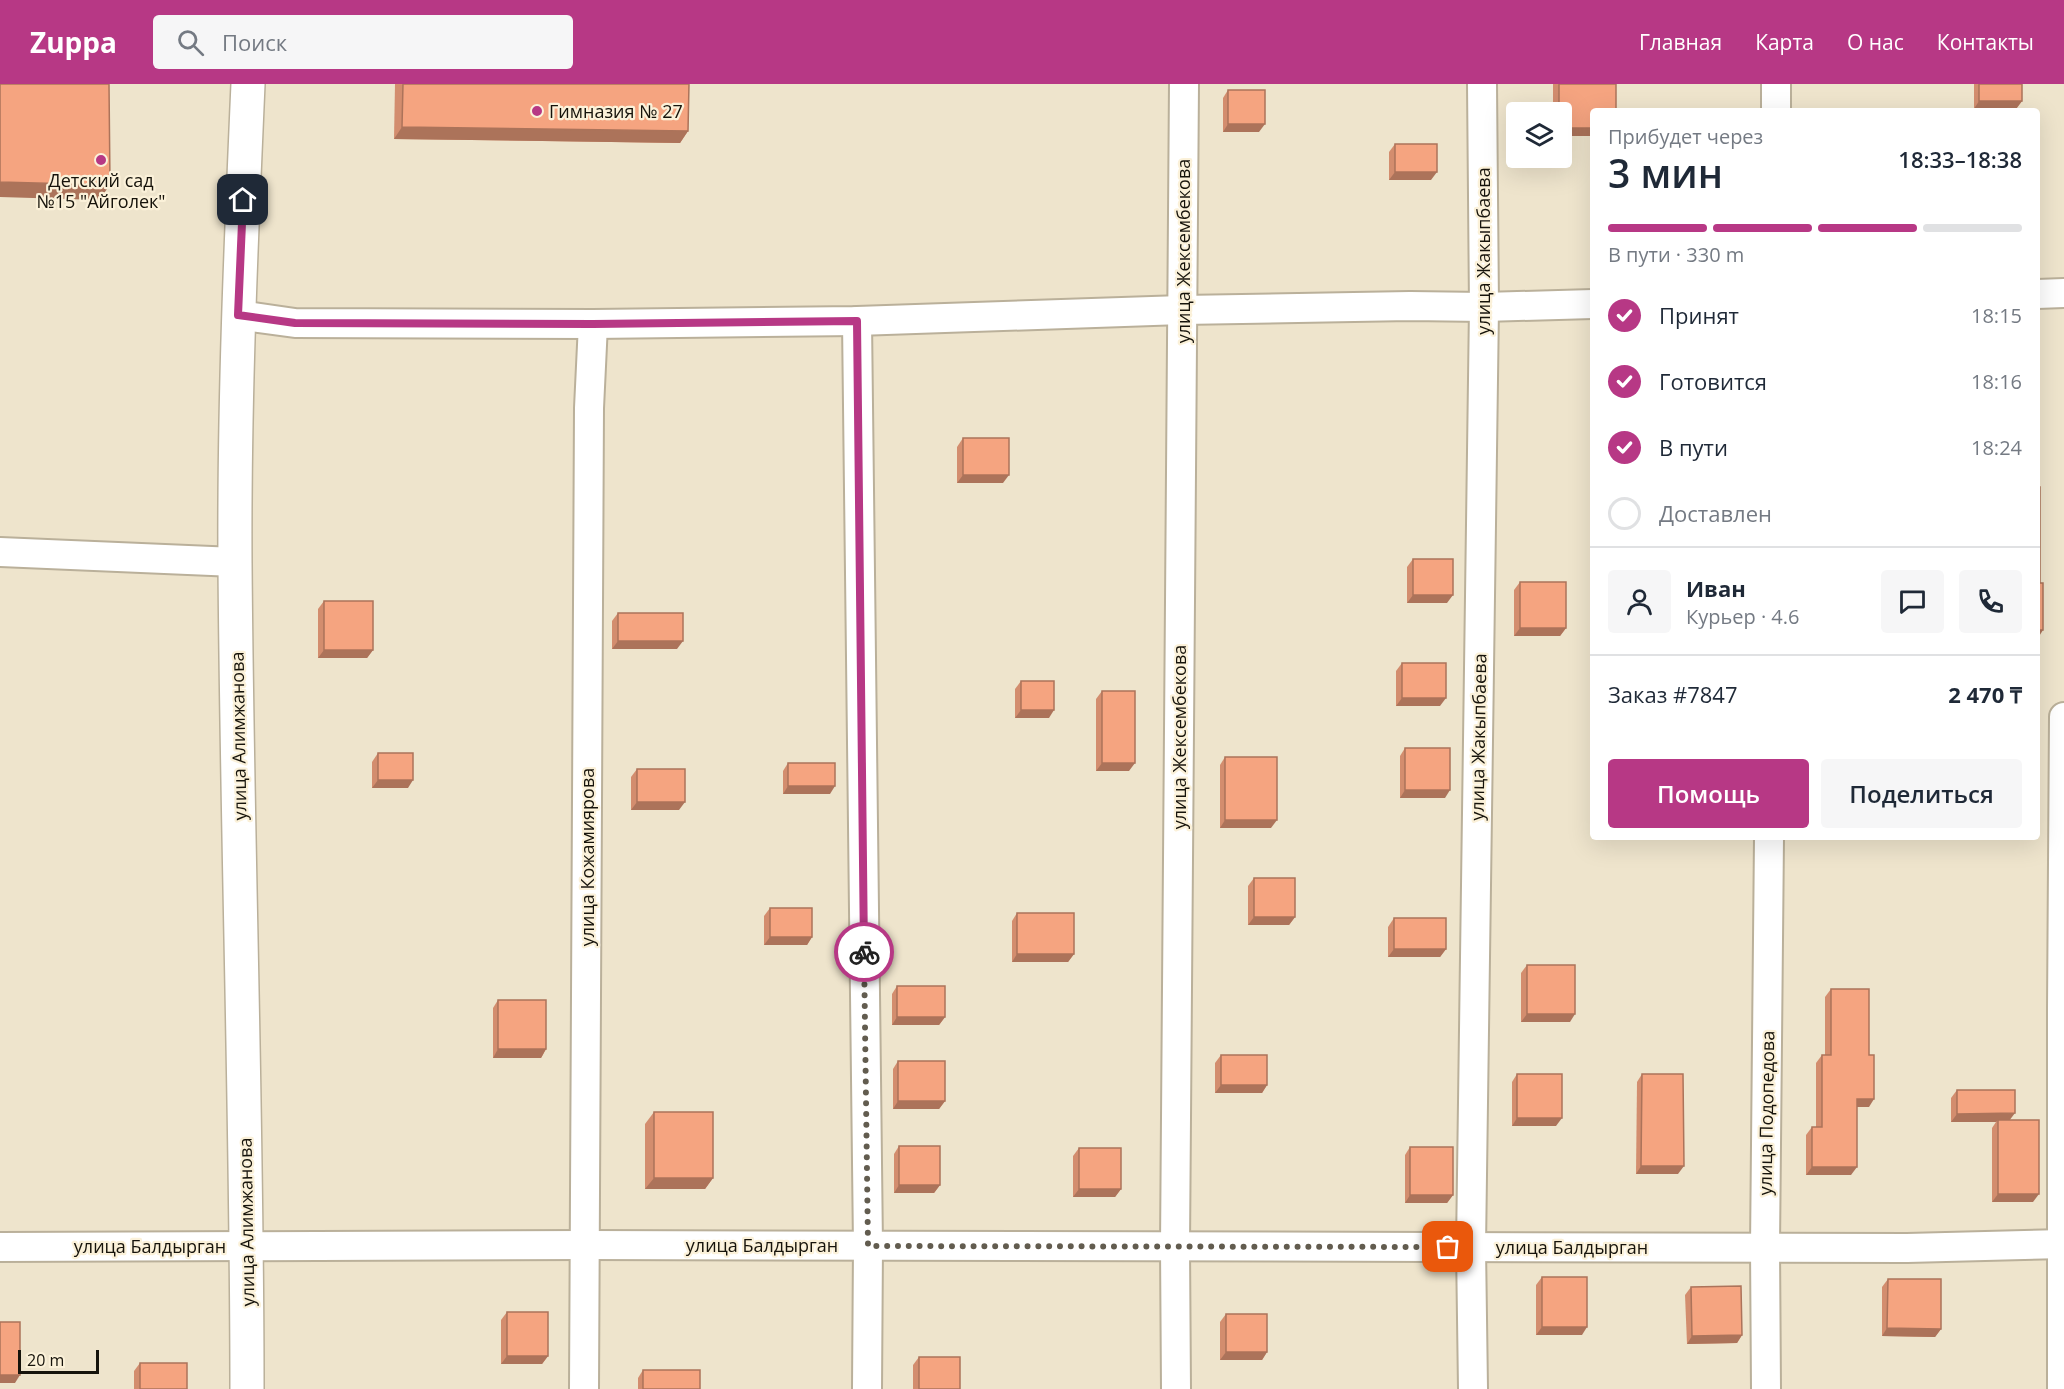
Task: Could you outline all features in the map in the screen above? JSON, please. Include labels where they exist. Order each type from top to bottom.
[{"type":"street","name":"улица Алимжанова","points":[[247,1389],[247,1245],[235,562],[238,315],[248,84]]},
{"type":"street","name":"улица Жексембекова","points":[[1176,1389],[1175,1246],[1184,84]]},
{"type":"street","name":"улица Жакыпбаева","points":[[1473,1389],[1471,1247],[1484,307],[1482,84]]},
{"type":"street","points":[[1776,84],[1776,108]]},
{"type":"street","points":[[2040,294],[2064,293]]},
{"type":"street","points":[[238,315],[295,323],[593,324],[857,321],[1182,310],[1590,304]]},
{"type":"street","points":[[857,321],[868,1246],[867,1389]]},
{"type":"street","name":"улица Кожамиярова","points":[[584,1389],[588,408],[593,324]]},
{"type":"street","points":[[0,552],[235,562]]},
{"type":"street","points":[[2062,1389],[2064,717]]},
{"type":"street","name":"улица Подопедова","points":[[1766,1389],[1769,840]]},
{"type":"street","name":"улица Балдырган","points":[[0,1247],[585,1245],[1907,1248],[2063,1244]]},
{"type":"building","points":[[0,84],[109,84],[110,185],[0,182]]},
{"type":"building","name":"Гимназия № 27","points":[[403,84],[689,84],[688,131],[402,127]]},
{"type":"building","points":[[1559,84],[1616,84],[1616,108],[1590,108],[1590,128],[1572,128],[1572,102],[1559,102]]},
{"type":"building","points":[[1979,84],[2022,84],[2022,101],[1979,101]]},
{"type":"building","points":[[1228,90],[1265,90],[1265,124],[1228,124]]},
{"type":"building","points":[[1395,144],[1437,144],[1437,172],[1395,172]]},
{"type":"building","points":[[963,438],[1009,438],[1009,475],[963,475]]},
{"type":"building","points":[[1413,559],[1453,559],[1453,595],[1413,595]]},
{"type":"building","points":[[1520,582],[1566,582],[1566,628],[1520,628]]},
{"type":"building","points":[[2040,583],[2043,583],[2043,630],[2040,630]]},
{"type":"building","points":[[324,601],[373,601],[373,650],[324,650]]},
{"type":"building","points":[[618,613],[683,613],[683,641],[618,641]]},
{"type":"building","points":[[1402,663],[1446,663],[1446,698],[1402,698]]},
{"type":"building","points":[[1021,681],[1054,681],[1054,710],[1021,710]]},
{"type":"building","points":[[1102,691],[1135,691],[1135,763],[1102,763]]},
{"type":"building","points":[[1405,748],[1450,748],[1450,790],[1405,790]]},
{"type":"building","points":[[378,753],[413,753],[413,780],[378,780]]},
{"type":"building","points":[[1225,757],[1277,757],[1277,820],[1225,820]]},
{"type":"building","points":[[788,763],[835,763],[835,786],[788,786]]},
{"type":"building","points":[[637,769],[685,769],[685,802],[637,802]]},
{"type":"building","points":[[1254,878],[1295,878],[1295,917],[1254,917]]},
{"type":"building","points":[[770,908],[812,908],[812,937],[770,937]]},
{"type":"building","points":[[1017,913],[1074,913],[1074,954],[1017,954]]},
{"type":"building","points":[[1394,918],[1446,918],[1446,949],[1394,949]]},
{"type":"building","points":[[1527,965],[1575,965],[1575,1014],[1527,1014]]},
{"type":"building","points":[[897,986],[945,986],[945,1017],[897,1017]]},
{"type":"building","points":[[1831,989],[1869,989],[1869,1055],[1874,1055],[1874,1099],[1857,1099],[1857,1167],[1812,1167],[1812,1127],[1822,1127],[1822,1055],[1831,1055]]},
{"type":"building","points":[[498,1000],[546,1000],[546,1049],[498,1049]]},
{"type":"building","points":[[1221,1055],[1267,1055],[1267,1085],[1221,1085]]},
{"type":"building","points":[[898,1061],[945,1061],[945,1101],[898,1101]]},
{"type":"building","points":[[1517,1074],[1562,1074],[1562,1118],[1517,1118]]},
{"type":"building","points":[[1642,1074],[1683,1074],[1684,1166],[1641,1166]]},
{"type":"building","points":[[1957,1090],[2015,1090],[2015,1113],[1957,1114]]},
{"type":"building","points":[[654,1112],[713,1112],[713,1178],[654,1178]]},
{"type":"building","points":[[1998,1120],[2039,1120],[2039,1194],[1998,1194]]},
{"type":"building","points":[[899,1146],[940,1146],[940,1185],[899,1185]]},
{"type":"building","points":[[1410,1147],[1453,1147],[1453,1195],[1410,1195]]},
{"type":"building","points":[[1079,1148],[1121,1148],[1121,1189],[1079,1189]]},
{"type":"building","points":[[1542,1277],[1587,1277],[1587,1327],[1542,1327]]},
{"type":"building","points":[[1888,1279],[1941,1279],[1941,1329],[1887,1328]]},
{"type":"building","points":[[1741,1286],[1742,1335],[1692,1336],[1691,1287]]},
{"type":"building","points":[[507,1312],[548,1312],[548,1356],[507,1356]]},
{"type":"building","points":[[1226,1314],[1267,1314],[1267,1352],[1226,1352]]},
{"type":"building","points":[[0,1322],[20,1322],[20,1375],[0,1375]]},
{"type":"building","points":[[919,1357],[960,1357],[960,1389],[919,1389]]},
{"type":"building","points":[[140,1363],[187,1363],[187,1389],[140,1389]]},
{"type":"building","points":[[643,1370],[700,1370],[700,1389],[643,1389]]},
{"type":"way so far","points":[[864,952],[868,1246],[1448,1247]]},
{"type":"place","name":"Гимназия № 27","points":[[537,111]]},
{"type":"place","name":"Детский сад №15 \"Айголек\"","points":[[101,160]]},
{"type":"route","points":[[243,200],[238,315],[295,323],[593,324],[857,321],[864,952]]}]
